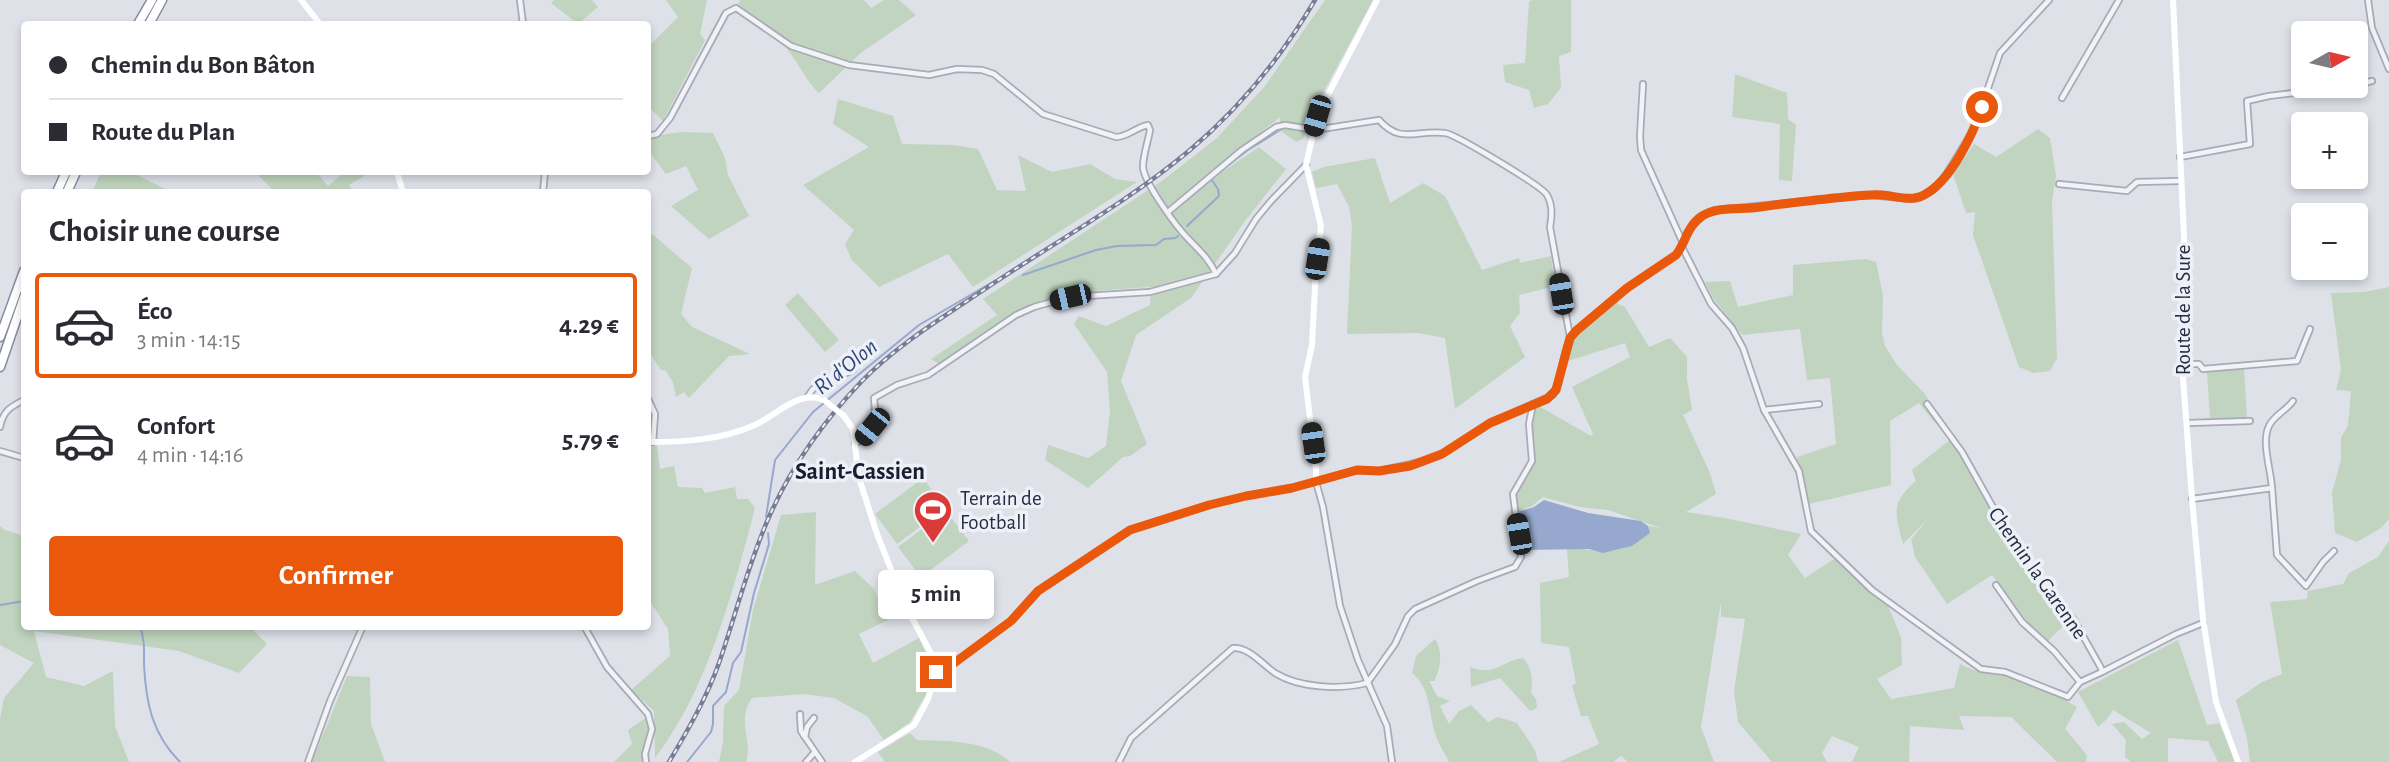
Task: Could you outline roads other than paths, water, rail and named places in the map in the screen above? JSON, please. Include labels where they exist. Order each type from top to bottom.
[{"type":"highway","points":[[140,21],[152,0]]},
{"type":"highway","points":[[151,21],[162,0]]},
{"type":"highway","points":[[0,337],[21,279]]},
{"type":"highway","points":[[0,367],[21,306]]},
{"type":"main road","points":[[301,0],[318,21]]},
{"type":"main road","points":[[936,672],[942,672],[1011,621],[1038,591],[1130,530],[1209,505],[1316,482],[1317,469],[1305,377],[1312,345],[1321,226],[1306,165],[1317,116],[1377,0]]},
{"type":"main road","name":"Route de la Sure","points":[[2173,0],[2188,301],[2182,364],[2192,499],[2204,621],[2216,702],[2238,762]]},
{"type":"main road","points":[[651,442],[681,442],[729,434],[755,425],[808,396],[824,400],[844,416],[853,429],[861,488],[905,605],[934,659],[936,672],[928,699],[914,725],[855,762]]},
{"type":"street","points":[[520,0],[523,21]]},
{"type":"street","points":[[1570,338],[1619,294],[1676,255],[1698,219],[1714,210],[1851,197],[1881,195],[1911,199],[1922,196],[1942,181],[1974,129],[2000,53],[2049,0]]},
{"type":"street","points":[[2062,98],[2119,0]]},
{"type":"street","points":[[2368,0],[2368,16],[2389,69]]},
{"type":"street","points":[[651,135],[657,134],[670,118],[726,13],[736,8],[791,46],[849,65],[915,71],[929,75],[957,69],[982,70],[998,76],[1043,114],[1116,137],[1122,137],[1148,125],[1150,130],[1143,170],[1156,195],[1181,231],[1206,257],[1216,274]]},
{"type":"street","points":[[2368,82],[2372,81]]},
{"type":"street","points":[[1643,84],[1641,150],[1711,304],[1732,328],[1744,348],[1764,410],[1799,471],[1811,531],[1857,577],[1981,668],[2005,672],[2067,697],[2080,682],[2204,621]]},
{"type":"street","points":[[2179,157],[2250,145],[2247,101],[2291,93]]},
{"type":"street","points":[[1168,212],[1242,150],[1276,127],[1286,125],[1313,129],[1379,120],[1389,131],[1400,135],[1446,133],[1541,187],[1550,201],[1550,227],[1570,338],[1556,390],[1548,398],[1490,423],[1442,454],[1424,461],[1379,471],[1357,470],[1316,482],[1346,630],[1387,726],[1392,762]]},
{"type":"street","points":[[855,443],[862,440],[876,421],[874,398],[897,384],[928,375],[1016,315],[1070,297],[1150,292],[1216,274],[1235,253],[1256,219],[1306,165]]},
{"type":"street","points":[[2059,184],[2127,191],[2137,182],[2180,181]]},
{"type":"street","points":[[2182,364],[2199,364],[2203,369],[2297,361],[2310,329]]},
{"type":"street","points":[[808,396],[813,389],[852,370]]},
{"type":"street","points":[[2293,401],[2269,426],[2267,442],[2277,555],[2306,586],[2334,551]]},
{"type":"street","points":[[0,427],[3,414],[21,402]]},
{"type":"street","points":[[1367,683],[1395,644],[1408,616],[1415,609],[1476,581],[1515,567],[1521,557],[1513,494],[1532,461],[1529,424],[1533,404]]},
{"type":"street","points":[[1764,410],[1819,404]]},
{"type":"street","name":"Chemin la Garenne","points":[[1927,404],[1962,452],[2017,550],[2074,620],[2102,672]]},
{"type":"street","points":[[651,405],[655,414],[651,436]]},
{"type":"street","points":[[2188,423],[2250,421]]},
{"type":"street","points":[[0,452],[21,457]]},
{"type":"street","points":[[2192,499],[2272,488]]},
{"type":"street","points":[[1996,585],[2022,622],[2054,651],[2080,682]]},
{"type":"street","points":[[308,762],[330,701],[361,630]]},
{"type":"street","points":[[586,630],[607,667],[648,714],[652,729],[645,754],[646,762]]},
{"type":"street","points":[[1119,762],[1131,738],[1233,648],[1240,648],[1277,674],[1300,683],[1367,683]]},
{"type":"street","points":[[800,714],[801,731],[821,762]]},
{"type":"street","points":[[804,737],[814,718]]},
{"type":"street","points":[[806,762],[814,753]]},
{"type":"water","points":[[1544,500],[1588,513],[1641,521],[1648,526],[1650,533],[1632,546],[1603,553],[1589,549],[1522,550],[1517,512],[1534,507]]},
{"type":"waterway","name":"Ri d'Olon","points":[[1215,175],[1280,130]]},
{"type":"waterway","name":"Ri d'Olon","points":[[1187,226],[1219,196],[1211,179]]},
{"type":"waterway","name":"Ri d'Olon","points":[[1023,275],[1096,250],[1117,246],[1156,245],[1164,239],[1178,236]]},
{"type":"waterway","name":"Ri d'Olon","points":[[766,517],[775,460],[813,412],[919,325],[996,280]]},
{"type":"waterway","name":"Ri d'Olon","points":[[687,762],[711,732],[713,706],[726,692],[733,663],[741,652],[754,593],[769,544],[768,533]]},
{"type":"waterway","name":"Ri d'Olon","points":[[0,605],[21,602]]},
{"type":"waterway","name":"Ri d'Olon","points":[[141,630],[152,717],[163,740],[180,762]]},
{"type":"railway","points":[[669,762],[714,676],[769,517],[798,463],[834,413],[875,368],[906,343],[1117,204],[1190,150],[1226,117],[1259,80],[1289,41],[1315,0]]},
{"type":"place","name":"Terrain de Football","points":[[933,544]]},
{"type":"district","name":"Saint-Cassien","points":[[860,471]]}]
